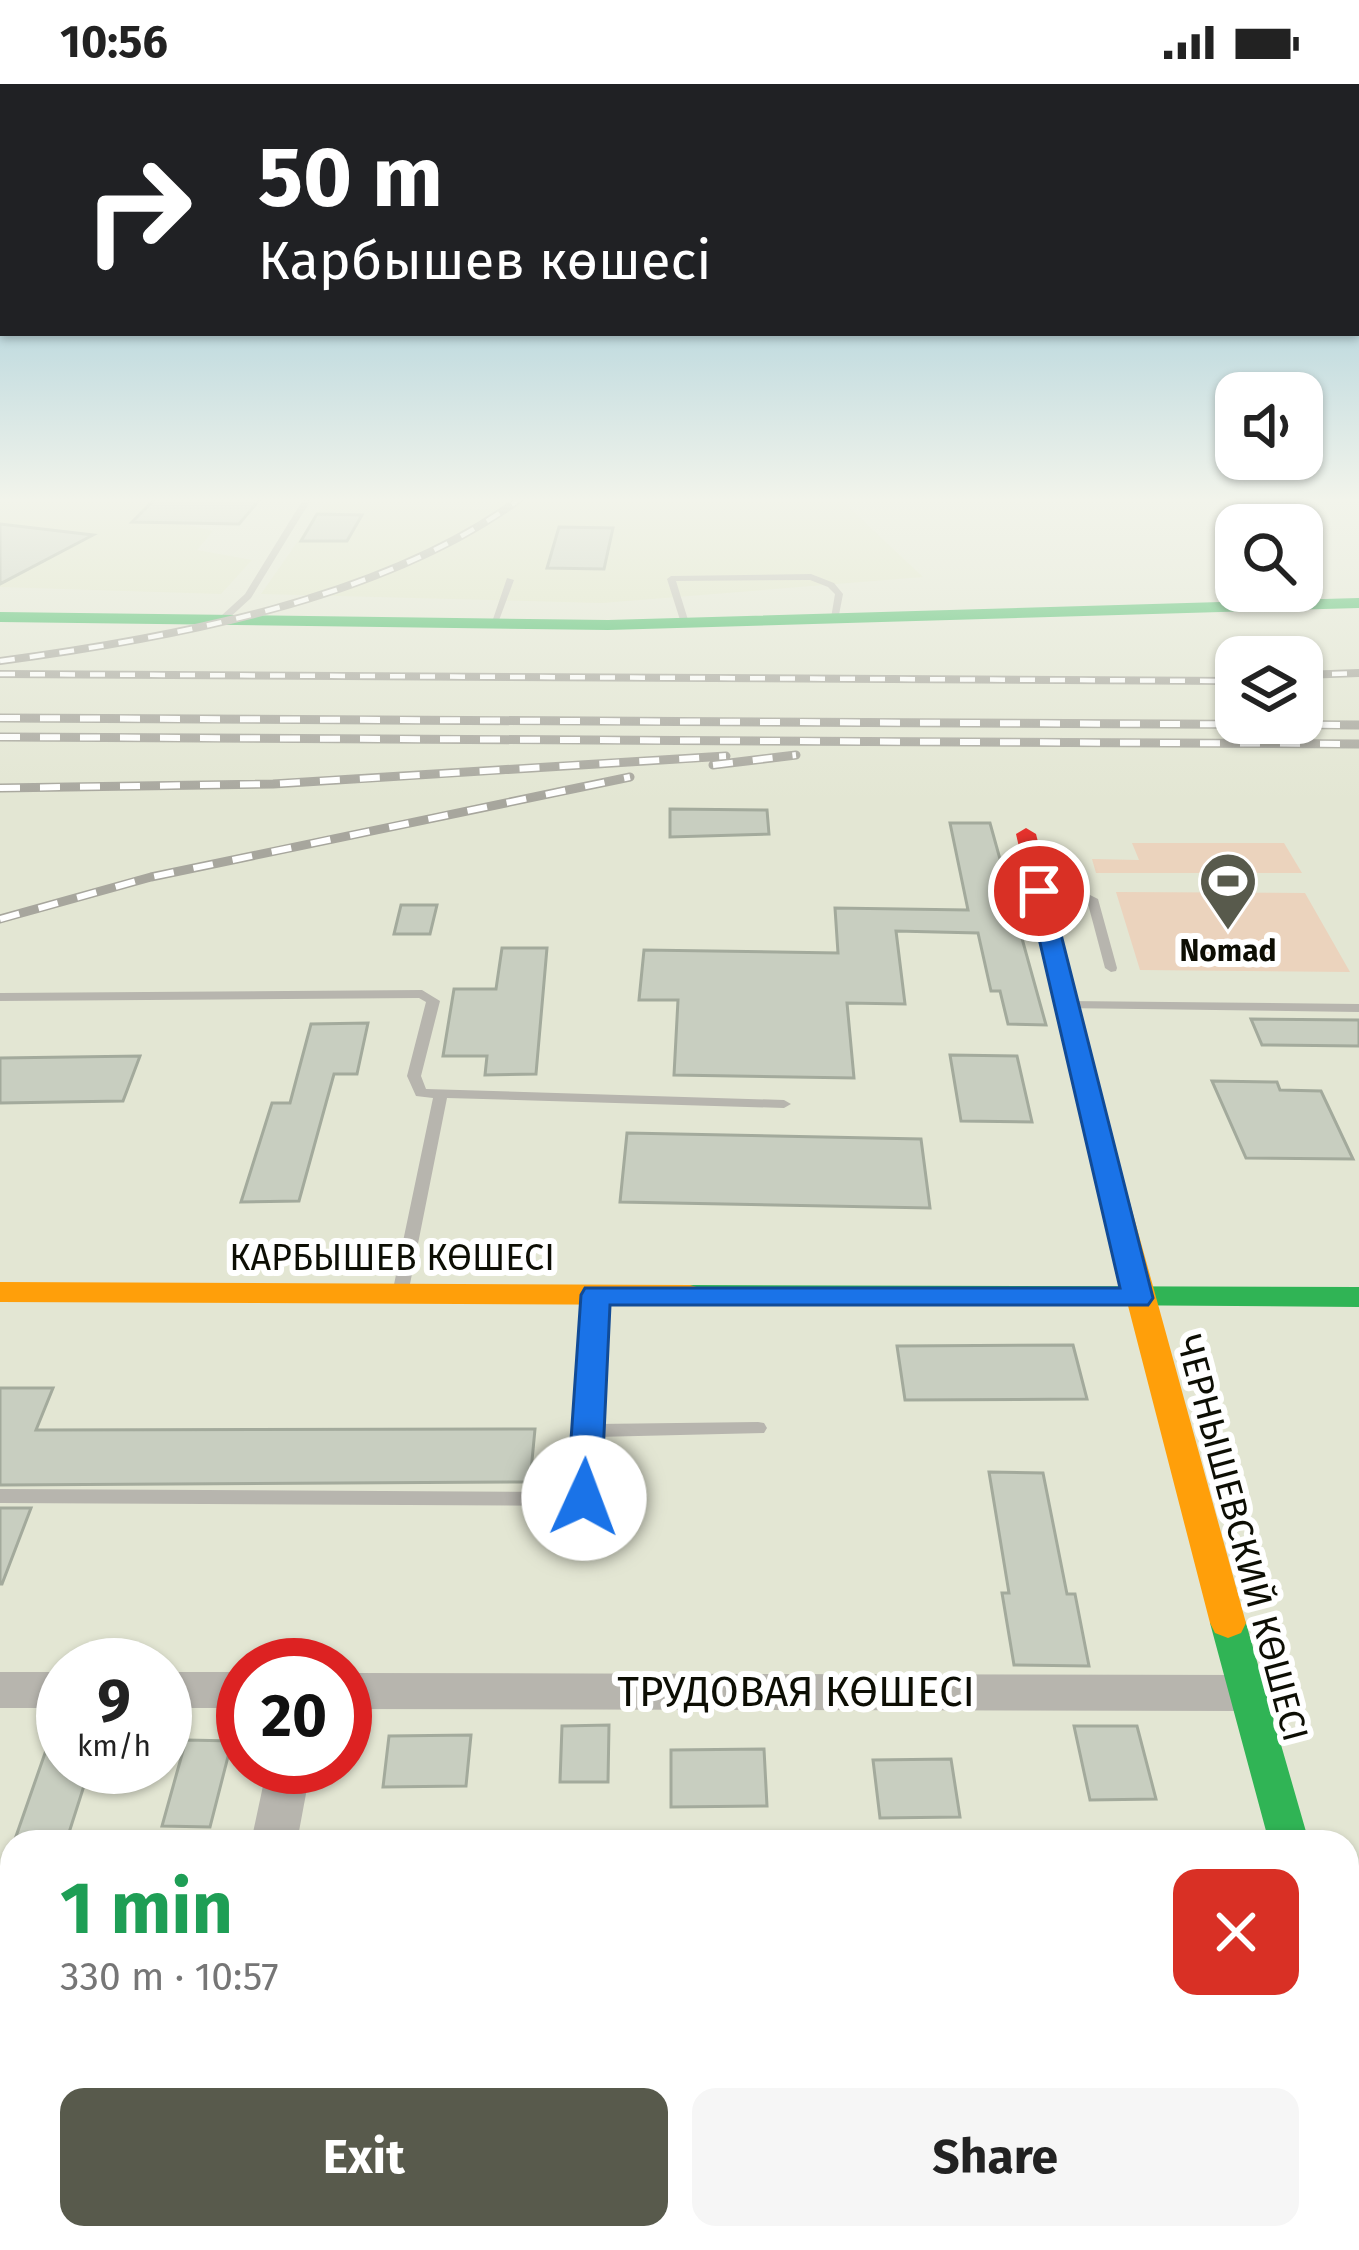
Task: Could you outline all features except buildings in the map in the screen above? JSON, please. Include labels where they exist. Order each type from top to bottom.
[{"type":"street","points":[[0,617],[685,623],[1359,603]]},
{"type":"street","name":"ЧЕРНЫШЕВСКИЙ КӨШЕСІ","points":[[1026,834],[1138,1298],[1285,1830]]},
{"type":"street","name":"КАРБЫШЕВ КӨШЕСІ","points":[[0,1292],[1359,1297]]},
{"type":"street","points":[[0,1690],[36,1690]]},
{"type":"street","name":"ТРУДОВАЯ КӨШЕСІ","points":[[372,1690],[1247,1693]]},
{"type":"street","points":[[277,1830],[284,1794]]},
{"type":"lane","points":[[224,618],[245,599]]},
{"type":"lane","points":[[494,623],[503,599]]},
{"type":"lane","points":[[677,599],[685,623]]},
{"type":"lane","points":[[835,618],[838,599]]},
{"type":"lane","points":[[1039,891],[1074,891],[1094,902],[1111,968]]},
{"type":"lane","points":[[0,997],[422,994],[433,1001],[414,1076],[421,1093],[784,1104]]},
{"type":"lane","points":[[1064,1005],[1359,1008]]},
{"type":"lane","points":[[400,1294],[441,1094]]},
{"type":"lane","points":[[0,1496],[584,1498],[596,1295]]},
{"type":"lane","points":[[587,1431],[758,1428]]},
{"type":"shaded area","points":[[453,599],[650,599],[602,603]]},
{"type":"shaded area","name":"Nomad","points":[[1132,843],[1284,843],[1302,873],[1096,873],[1092,859],[1139,860]]},
{"type":"shaded area","name":"Nomad","points":[[1116,892],[1305,893],[1350,972],[1140,970]]},
{"type":"railway","points":[[0,661],[202,627],[307,599]]},
{"type":"railway","points":[[1323,674],[1359,673]]},
{"type":"railway","points":[[0,674],[1215,681]]},
{"type":"railway","points":[[0,718],[1359,725]]},
{"type":"railway","points":[[0,737],[1359,744]]},
{"type":"railway","points":[[713,765],[796,755]]},
{"type":"railway","points":[[0,788],[273,784],[726,756]]},
{"type":"railway","points":[[0,919],[151,877],[630,777]]},
{"type":"traffic: fast","points":[[0,617],[608,625],[1359,603]]},
{"type":"traffic: fast","points":[[690,1295],[1359,1297]]},
{"type":"traffic: fast","points":[[1228,1623],[1286,1830]]},
{"type":"traffic: slow","points":[[1108,1174],[1228,1623]]},
{"type":"traffic: slow","points":[[0,1292],[690,1295]]},
{"type":"traffic: jam","points":[[1026,834],[1108,1174]]},
{"type":"place","name":"Nomad","points":[[1228,932]]},
{"type":"route","points":[[584,1498],[596,1295],[1138,1298],[1039,891]]}]
